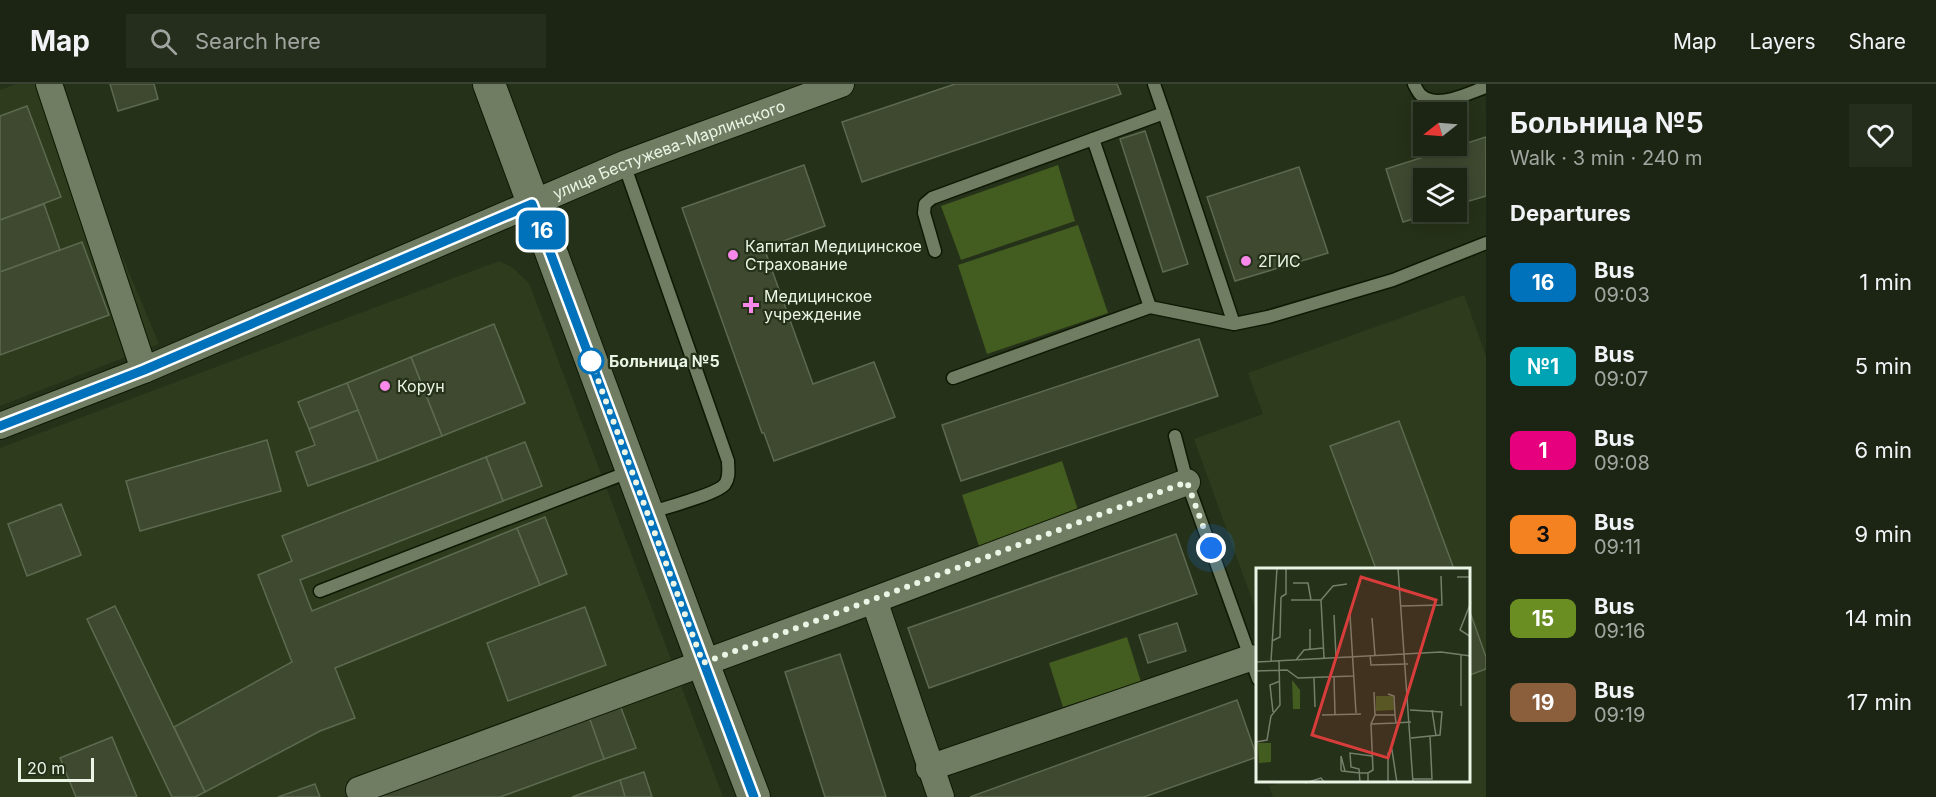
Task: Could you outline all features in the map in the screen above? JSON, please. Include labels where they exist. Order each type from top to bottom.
[{"type":"street","points":[[49,84],[144,370]]},
{"type":"street","points":[[489,84],[754,797]]},
{"type":"street","name":"улица Бестужева-Марлинского","points":[[0,426],[144,370],[624,164],[841,84]]},
{"type":"street","points":[[359,790],[1187,482]]},
{"type":"street","points":[[874,600],[929,768],[941,797]]},
{"type":"street","points":[[929,768],[1254,669]]},
{"type":"lane","points":[[1154,84],[1234,324]]},
{"type":"lane","points":[[1414,84],[1420,95],[1430,100],[1445,101],[1486,87]]},
{"type":"lane","points":[[935,251],[924,213],[925,204],[932,198],[1164,113]]},
{"type":"lane","points":[[1093,139],[1150,307]]},
{"type":"lane","points":[[624,164],[728,461],[729,476],[724,486],[712,493],[648,514]]},
{"type":"lane","points":[[953,378],[1150,307],[1234,324],[1268,317],[1393,280],[1486,243]]},
{"type":"lane","points":[[1175,436],[1187,482],[1254,669]]},
{"type":"lane","points":[[320,591],[632,470]]},
{"type":"shaded area","points":[[16,84],[50,84],[159,344],[0,406],[0,90]]},
{"type":"shaded area","points":[[499,261],[513,268],[529,283],[723,797],[0,797],[0,448]]},
{"type":"shaded area","points":[[1464,295],[1486,356],[1486,797],[1273,797],[1269,786],[1281,782],[1471,782],[1471,568],[1256,568],[1256,610],[1194,439],[1263,414],[1248,373]]},
{"type":"green space","points":[[1058,165],[1075,221],[961,260],[941,206]]},
{"type":"green space","points":[[1078,225],[1108,313],[987,354],[958,265]]},
{"type":"green space","points":[[1062,461],[1079,513],[979,546],[962,495]]},
{"type":"green space","points":[[1127,637],[1141,682],[1063,707],[1049,663]]},
{"type":"building","points":[[110,84],[154,84],[158,99],[118,111]]},
{"type":"building","points":[[955,84],[1117,84],[1121,94],[862,182],[842,122]]},
{"type":"building","points":[[27,106],[61,197],[0,220],[0,116]]},
{"type":"building","points":[[1145,131],[1188,264],[1163,272],[1120,139]]},
{"type":"building","points":[[1486,137],[1486,196],[1467,202],[1467,168],[1413,168],[1413,219],[1403,222],[1386,169],[1427,156],[1467,156],[1467,143]]},
{"type":"building","name":"Медицинское учреждение","points":[[804,165],[825,226],[764,248],[813,384],[874,362],[895,417],[774,461],[682,208]]},
{"type":"building","points":[[1299,167],[1328,253],[1235,281],[1207,197]]},
{"type":"building","points":[[44,204],[60,250],[0,272],[0,220]]},
{"type":"building","points":[[82,242],[109,315],[0,355],[0,272]]},
{"type":"building","points":[[494,324],[525,403],[442,436],[411,357]]},
{"type":"building","points":[[1199,339],[1218,396],[961,481],[942,425]]},
{"type":"building","points":[[411,357],[442,436],[378,461],[347,383]]},
{"type":"building","points":[[347,383],[358,410],[309,429],[298,402]]},
{"type":"building","points":[[358,410],[378,461],[308,486],[296,452],[315,445],[309,429]]},
{"type":"building","points":[[1399,421],[1454,568],[1376,568],[1330,446]]},
{"type":"building","points":[[267,440],[281,491],[140,531],[126,481]]},
{"type":"building","points":[[525,442],[542,486],[503,501],[486,457]]},
{"type":"building","points":[[486,457],[503,501],[300,580],[312,611],[517,528],[540,585],[335,668],[355,718],[320,731],[205,792],[174,727],[292,662],[258,575],[292,561],[282,536]]},
{"type":"building","points":[[61,504],[81,555],[27,576],[8,524]]},
{"type":"building","points":[[545,517],[567,574],[540,585],[517,528]]},
{"type":"building","points":[[1176,534],[1197,594],[929,688],[908,628]]},
{"type":"building","points":[[115,606],[205,792],[195,797],[172,797],[87,619]]},
{"type":"building","points":[[585,607],[606,665],[508,701],[487,643]]},
{"type":"building","points":[[1471,615],[1486,657],[1486,669],[1471,675]]},
{"type":"building","points":[[1177,623],[1186,651],[1148,663],[1139,635]]},
{"type":"building","points":[[840,654],[886,797],[825,797],[785,672]]},
{"type":"building","points":[[1237,700],[1256,754],[1256,757],[1144,797],[970,797]]},
{"type":"building","points":[[620,705],[636,748],[604,759],[589,717]]},
{"type":"building","points":[[589,717],[604,759],[500,797],[358,797]]},
{"type":"building","points":[[112,737],[137,797],[76,797],[60,758]]},
{"type":"building","points":[[644,772],[652,797],[625,797],[620,780]]},
{"type":"building","points":[[620,780],[625,797],[572,797]]},
{"type":"building","points":[[315,784],[320,797],[278,797]]},
{"type":"bus line","name":"16","points":[[0,426],[144,370],[532,204],[754,797]]},
{"type":"place","name":"Капитал Медицинское Страхование","points":[[733,255]]},
{"type":"place","name":"2ГИС","points":[[1246,261]]},
{"type":"place","name":"Медицинское учреждение","points":[[751,305]]},
{"type":"place","name":"Больница №5","points":[[591,361]]},
{"type":"place","name":"Корун","points":[[385,386]]},
{"type":"route","points":[[591,361],[703,663],[1187,482],[1211,548]]}]
